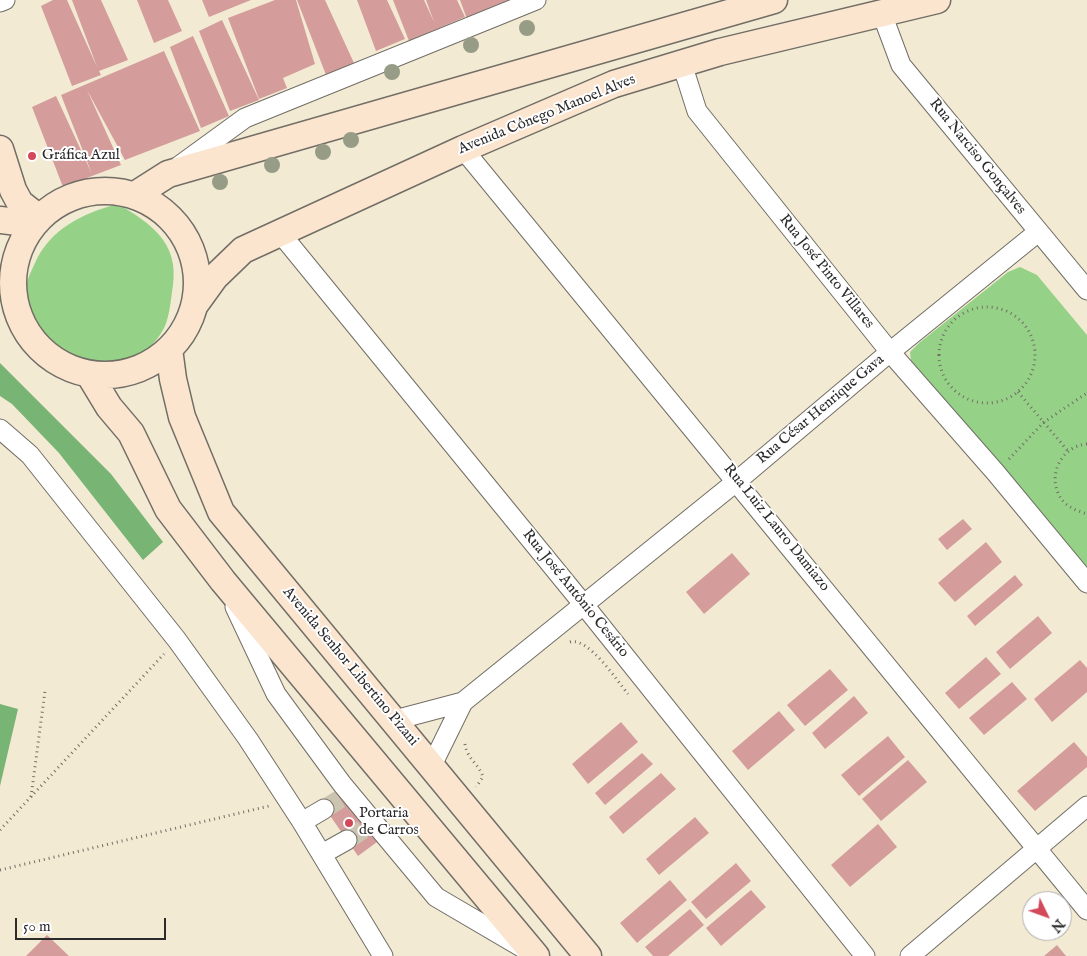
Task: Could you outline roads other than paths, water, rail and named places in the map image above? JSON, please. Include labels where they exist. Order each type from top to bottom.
[{"type":"street","points":[[0,2],[5,0]]},
{"type":"street","points":[[135,195],[168,174],[245,118],[536,0]]},
{"type":"street","points":[[168,174],[774,0]]},
{"type":"street","name":"Avenida Cônego Manoel Alves","points":[[194,306],[215,277],[242,250],[281,234],[463,149],[614,84],[720,52],[937,0]]},
{"type":"street","name":"Rua Narciso Gonçalves","points":[[882,14],[901,65],[1087,290]]},
{"type":"street","name":"Rua José Pinto Villares","points":[[682,64],[697,111],[890,352],[996,473],[1087,583]]},
{"type":"street","points":[[0,149],[13,190],[20,204],[36,221]]},
{"type":"street","name":"Rua Luiz Lauro Damiazo","points":[[463,149],[1087,910]]},
{"type":"street","points":[[110,191],[135,195],[159,208],[179,227],[192,252],[197,279],[194,306],[184,329],[169,349],[146,366],[118,374],[89,374],[61,365],[38,347],[21,322],[7,290],[21,246],[36,221],[60,202],[84,193],[110,191]]},
{"type":"street","points":[[0,220],[36,221]]},
{"type":"street","name":"Rua César Henrique Gava","points":[[395,720],[463,702],[737,481],[890,352],[1038,232]]},
{"type":"street","name":"Rua José Antônio Cesário","points":[[281,234],[584,604],[865,956]]},
{"type":"street","name":"Avenida Senhor Libertino Pizani","points":[[169,349],[172,379],[182,417],[221,512],[395,720],[588,956]]},
{"type":"street","points":[[89,374],[108,407],[131,433],[168,509],[223,581],[536,956]]},
{"type":"street","points":[[0,429],[30,455],[177,640],[248,739],[289,801],[383,956]]},
{"type":"street","points":[[223,581],[276,694],[370,825],[436,897],[536,956]]},
{"type":"street","name":"Rua César Henrique Gava","points":[[432,766],[463,702]]},
{"type":"street","points":[[910,956],[1087,806]]},
{"type":"street","points":[[302,822],[324,809]]},
{"type":"street","points":[[322,854],[347,840]]},
{"type":"tunnel","points":[[324,809],[345,796]]},
{"type":"tunnel","points":[[347,840],[367,827]]},
{"type":"place","name":"Gráfica Azul","points":[[32,156]]},
{"type":"place","name":"Portaria de Carros","points":[[349,823]]}]
